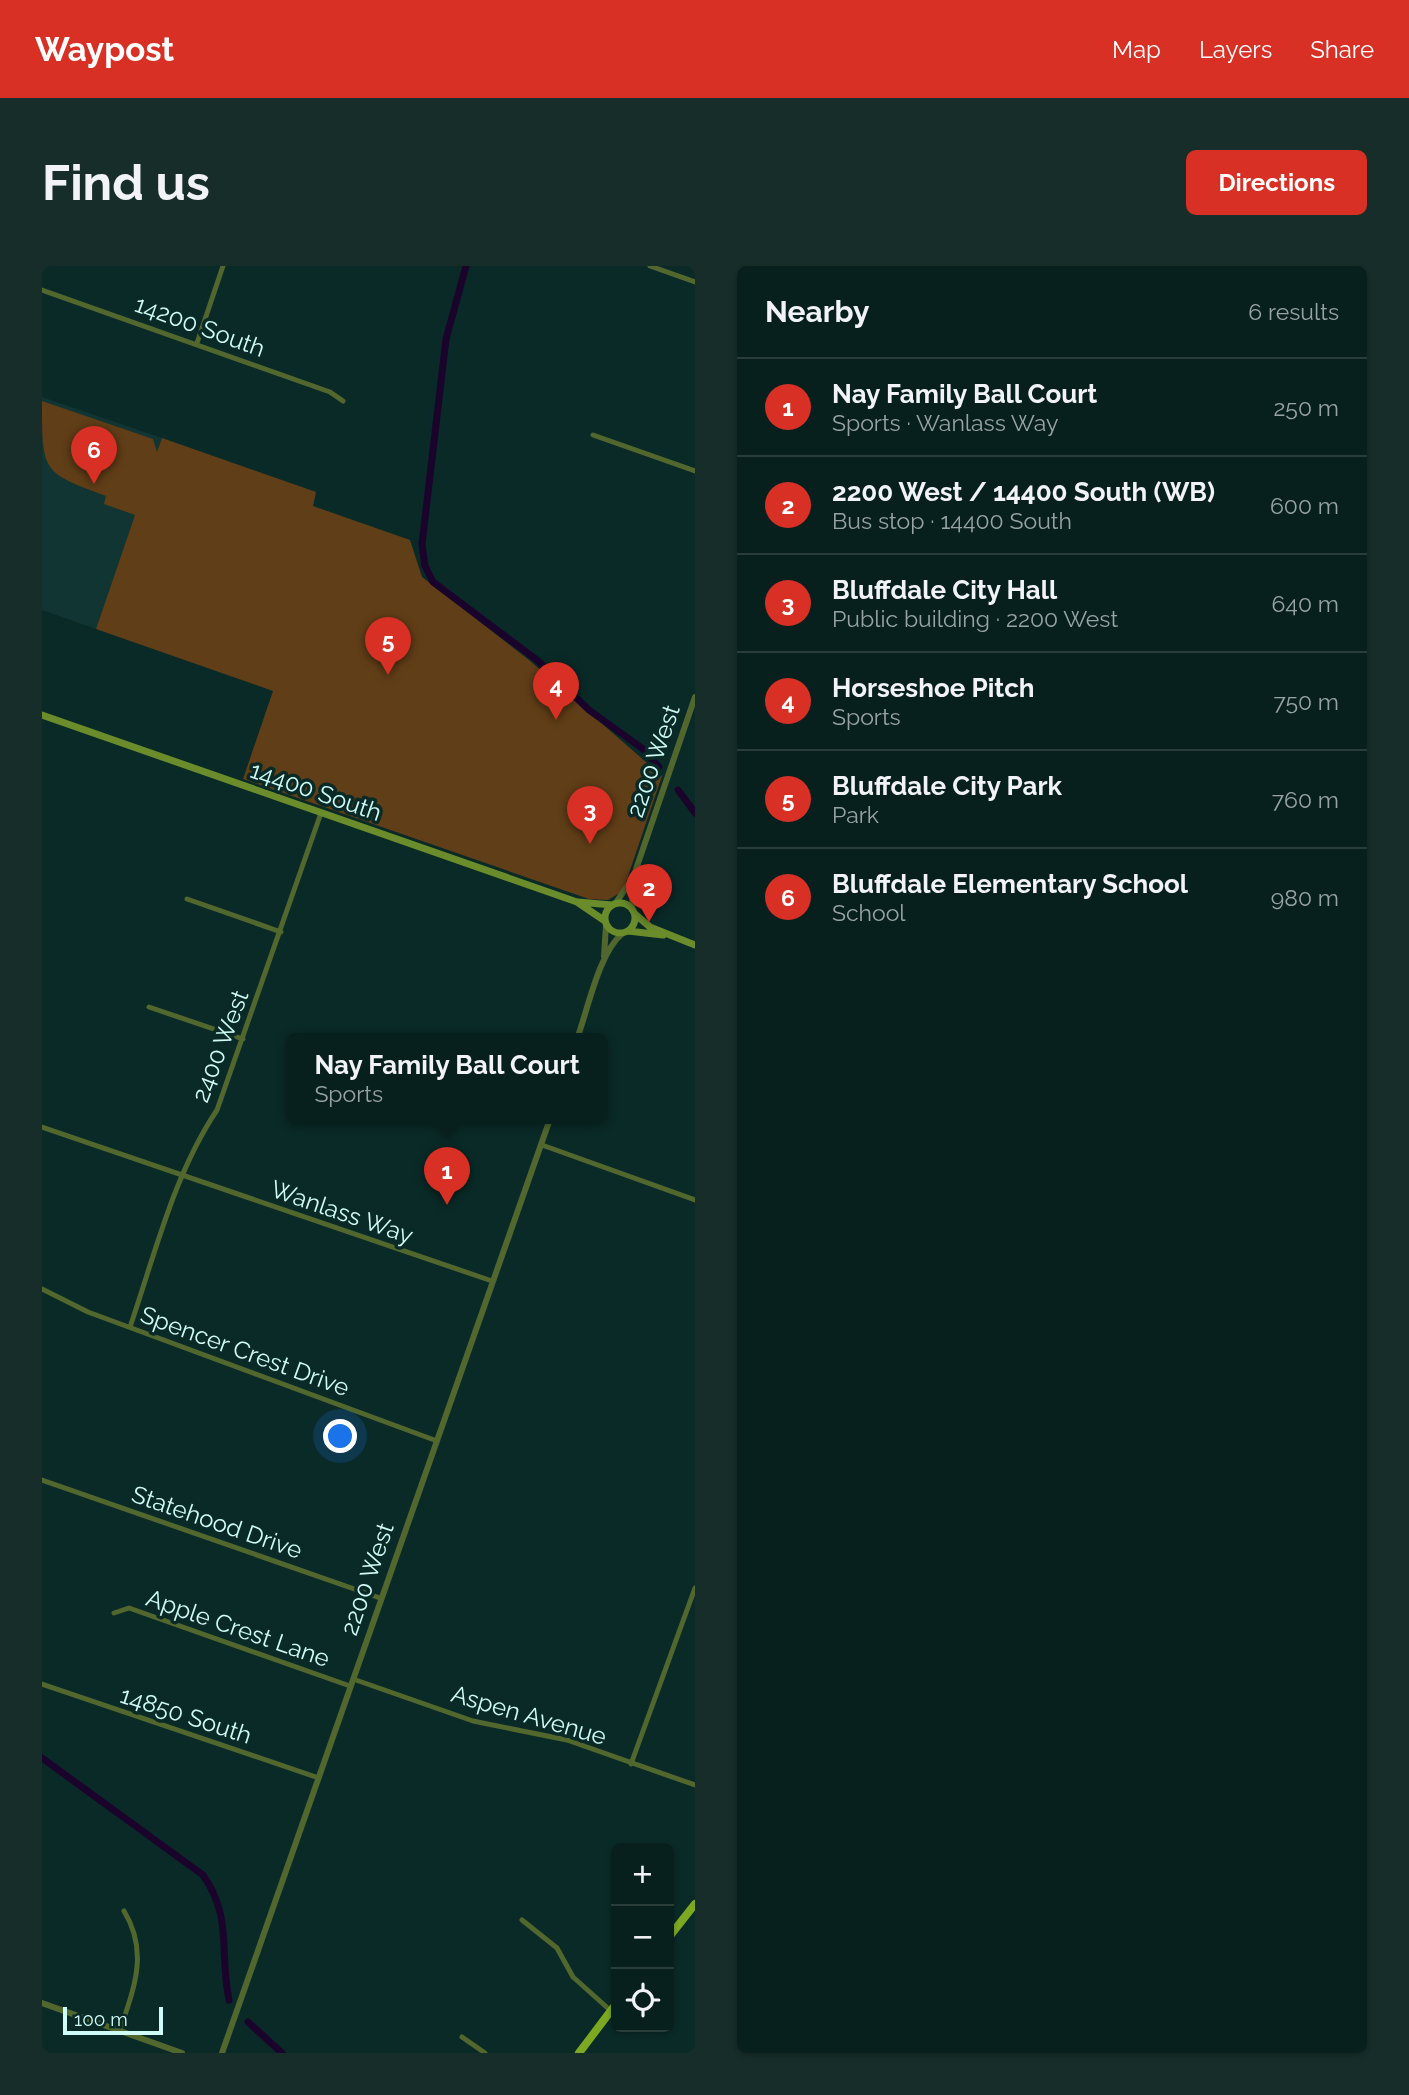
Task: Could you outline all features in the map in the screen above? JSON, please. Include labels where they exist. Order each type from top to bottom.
[{"type":"main road","name":"14400 South","points":[[42,715],[578,902],[614,904]]},
{"type":"main road","name":"14400 South","points":[[578,902],[606,923]]},
{"type":"main road","points":[[667,936],[614,932],[606,923],[606,912],[614,904],[624,904],[645,924],[667,936],[695,945]]},
{"type":"main road","points":[[625,932],[634,923],[633,912]]},
{"type":"main road","points":[[674,1931],[695,1904]]},
{"type":"main road","points":[[579,2053],[611,2011]]},
{"type":"street","points":[[197,342],[223,266]]},
{"type":"street","points":[[650,266],[695,282]]},
{"type":"street","name":"14200 South","points":[[42,290],[197,342],[330,392],[343,401]]},
{"type":"street","points":[[593,435],[695,471]]},
{"type":"street","name":"2200 West","points":[[614,904],[633,878],[695,697]]},
{"type":"street","name":"2400 West","points":[[130,1327],[181,1177],[196,1141],[217,1110],[282,932],[321,813]]},
{"type":"street","name":"2200 West","points":[[633,878],[633,912]]},
{"type":"street","points":[[187,899],[282,932]]},
{"type":"street","points":[[604,961],[606,923]]},
{"type":"street","points":[[580,1033],[604,961],[612,944],[625,932]]},
{"type":"street","points":[[149,1007],[243,1039]]},
{"type":"street","name":"2200 West","points":[[222,2053],[548,1124]]},
{"type":"street","name":"Wanlass Way","points":[[42,1127],[181,1177],[492,1281]]},
{"type":"street","points":[[542,1145],[695,1200]]},
{"type":"street","name":"Spencer Crest Drive","points":[[42,1289],[88,1312],[437,1441]]},
{"type":"street","name":"Statehood Drive","points":[[42,1480],[380,1598]]},
{"type":"street","points":[[631,1764],[695,1588]]},
{"type":"street","name":"Apple Crest Lane","points":[[114,1613],[129,1608],[351,1682]]},
{"type":"street","points":[[686,1613],[695,1617]]},
{"type":"street","name":"Aspen Avenue","points":[[351,1682],[473,1721],[567,1740],[695,1786]]},
{"type":"street","name":"14850 South","points":[[42,1684],[319,1778]]},
{"type":"street","points":[[120,2030],[137,1984],[133,1926],[124,1910]]},
{"type":"street","points":[[522,1920],[556,1948],[573,1977],[611,2006]]},
{"type":"street","points":[[42,2003],[182,2053]]},
{"type":"street","points":[[462,2037],[485,2053]]},
{"type":"shaded area","points":[[42,397],[162,438],[96,629],[42,610]]},
{"type":"shaded area","points":[[42,401],[153,439],[157,452],[162,438],[316,492],[313,506],[410,540],[422,577],[529,660],[662,776],[623,891],[608,900],[589,899],[243,779],[273,691],[96,629],[135,515],[104,504],[106,496],[69,481],[50,466],[43,443]]},
{"type":"waterway","points":[[466,266],[446,339],[422,544],[425,566],[433,582],[537,660],[589,710],[643,749],[659,767]]},
{"type":"waterway","points":[[678,790],[695,813]]},
{"type":"waterway","points":[[42,1758],[203,1875],[212,1891],[222,1921],[229,2000]]},
{"type":"waterway","points":[[248,2022],[282,2053]]},
{"type":"place","name":"Bluffdale Elementary School","points":[[94,484]]},
{"type":"place","name":"Bluffdale City Park","points":[[388,675]]},
{"type":"place","name":"Horseshoe Pitch","points":[[556,720]]},
{"type":"place","name":"Bluffdale City Hall","points":[[590,844]]},
{"type":"place","name":"2200 West / 14400 South (WB)","points":[[649,922]]},
{"type":"place","name":"Nay Family Ball Court","points":[[447,1205]]}]
